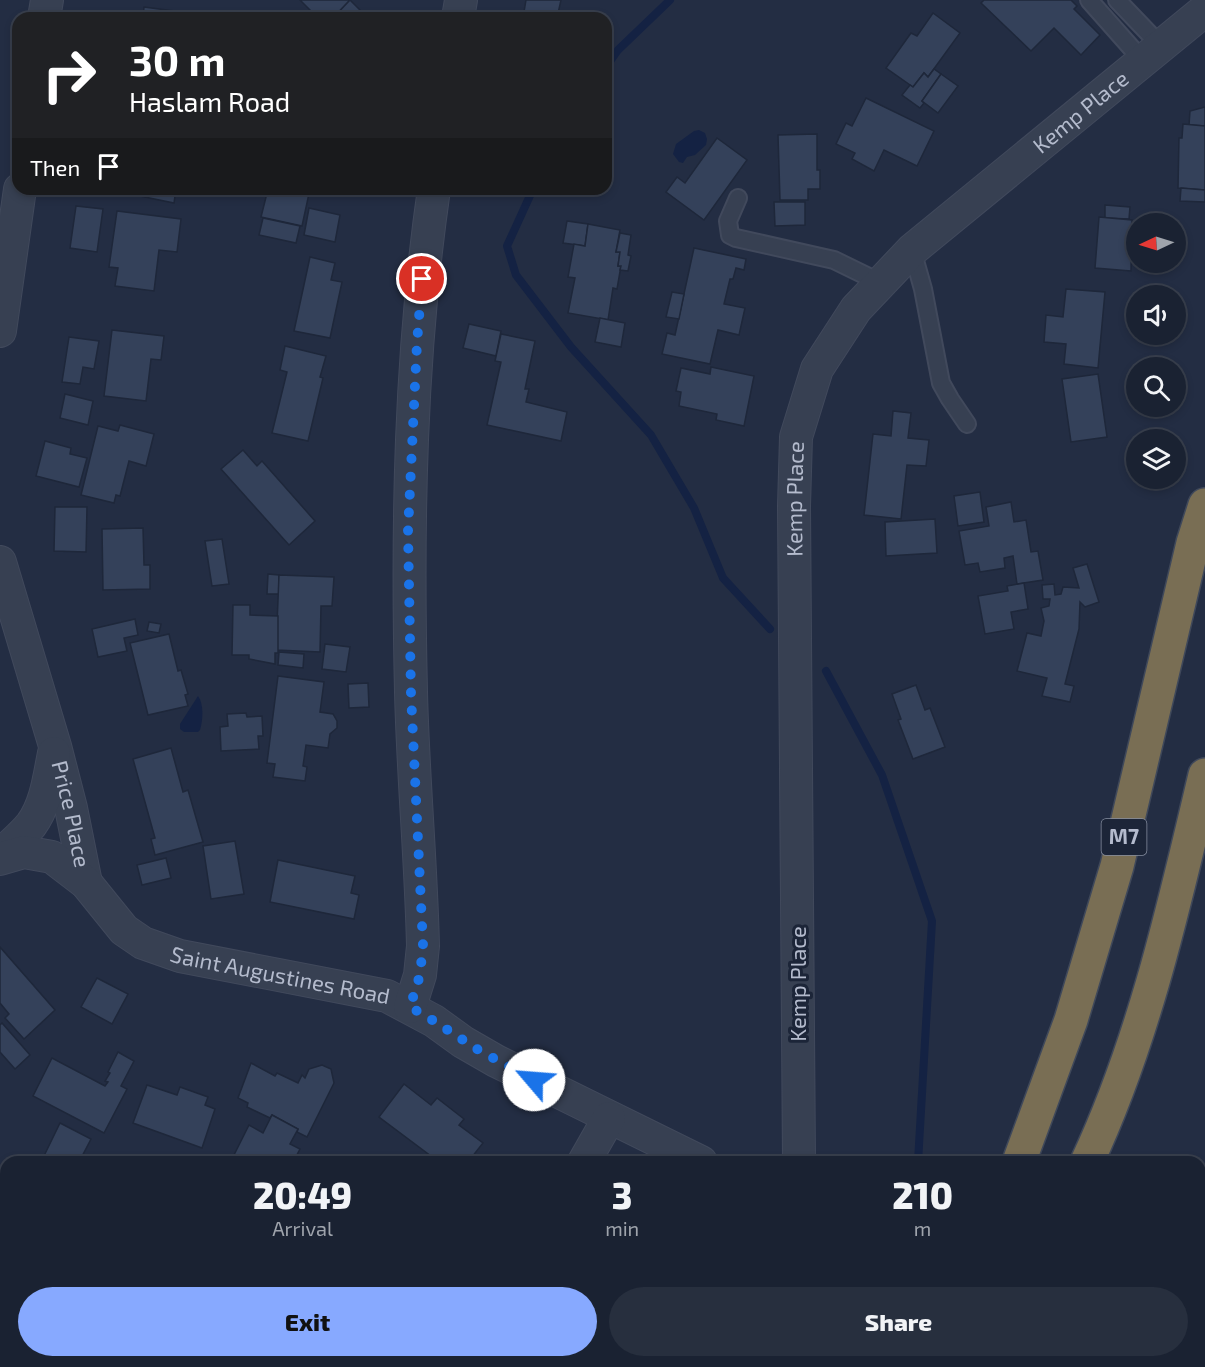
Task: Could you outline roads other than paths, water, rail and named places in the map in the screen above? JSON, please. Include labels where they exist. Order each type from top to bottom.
[{"type":"highway","name":"M7","points":[[1021,1156],[1071,1020],[1117,866],[1193,543],[1205,505]]},
{"type":"highway","points":[[1090,1156],[1126,1070],[1156,967],[1205,775]]},
{"type":"street","name":"Kemp Place","points":[[799,1156],[794,506],[796,436],[817,369],[856,309],[912,250],[1205,10]]},
{"type":"street","points":[[0,331],[19,195]]},
{"type":"street","points":[[410,1007],[420,975],[423,945],[411,694],[408,531],[417,343],[424,258],[433,195]]},
{"type":"street","name":"Price Place","points":[[1,565],[55,746],[71,808],[86,883]]},
{"type":"street","name":"Price Place","points":[[0,857],[30,825],[40,809],[48,787],[55,746]]},
{"type":"street","name":"Saint Augustines Road","points":[[0,857],[24,852],[52,857],[86,883],[124,930],[143,943],[180,956],[294,980],[387,996],[410,1007],[496,1061],[688,1156]]},
{"type":"street","points":[[587,1156],[609,1118]]},
{"type":"lane","points":[[1089,0],[1152,53]]},
{"type":"lane","points":[[1117,0],[1152,53]]},
{"type":"lane","points":[[738,198],[728,221],[730,235],[834,260],[881,283]]},
{"type":"lane","points":[[912,250],[923,289],[942,383],[967,424]]},
{"type":"water","points":[[699,130],[705,133],[706,145],[695,155],[687,157],[683,163],[679,162],[673,154],[676,144]]},
{"type":"water","points":[[198,696],[202,712],[200,730],[184,732],[180,729],[180,724]]},
{"type":"waterway","points":[[612,58],[670,0]]},
{"type":"waterway","points":[[530,195],[507,246],[516,275],[571,347],[651,435],[694,508],[723,578],[770,629]]},
{"type":"waterway","points":[[826,671],[882,775],[932,921],[918,1156]]}]
